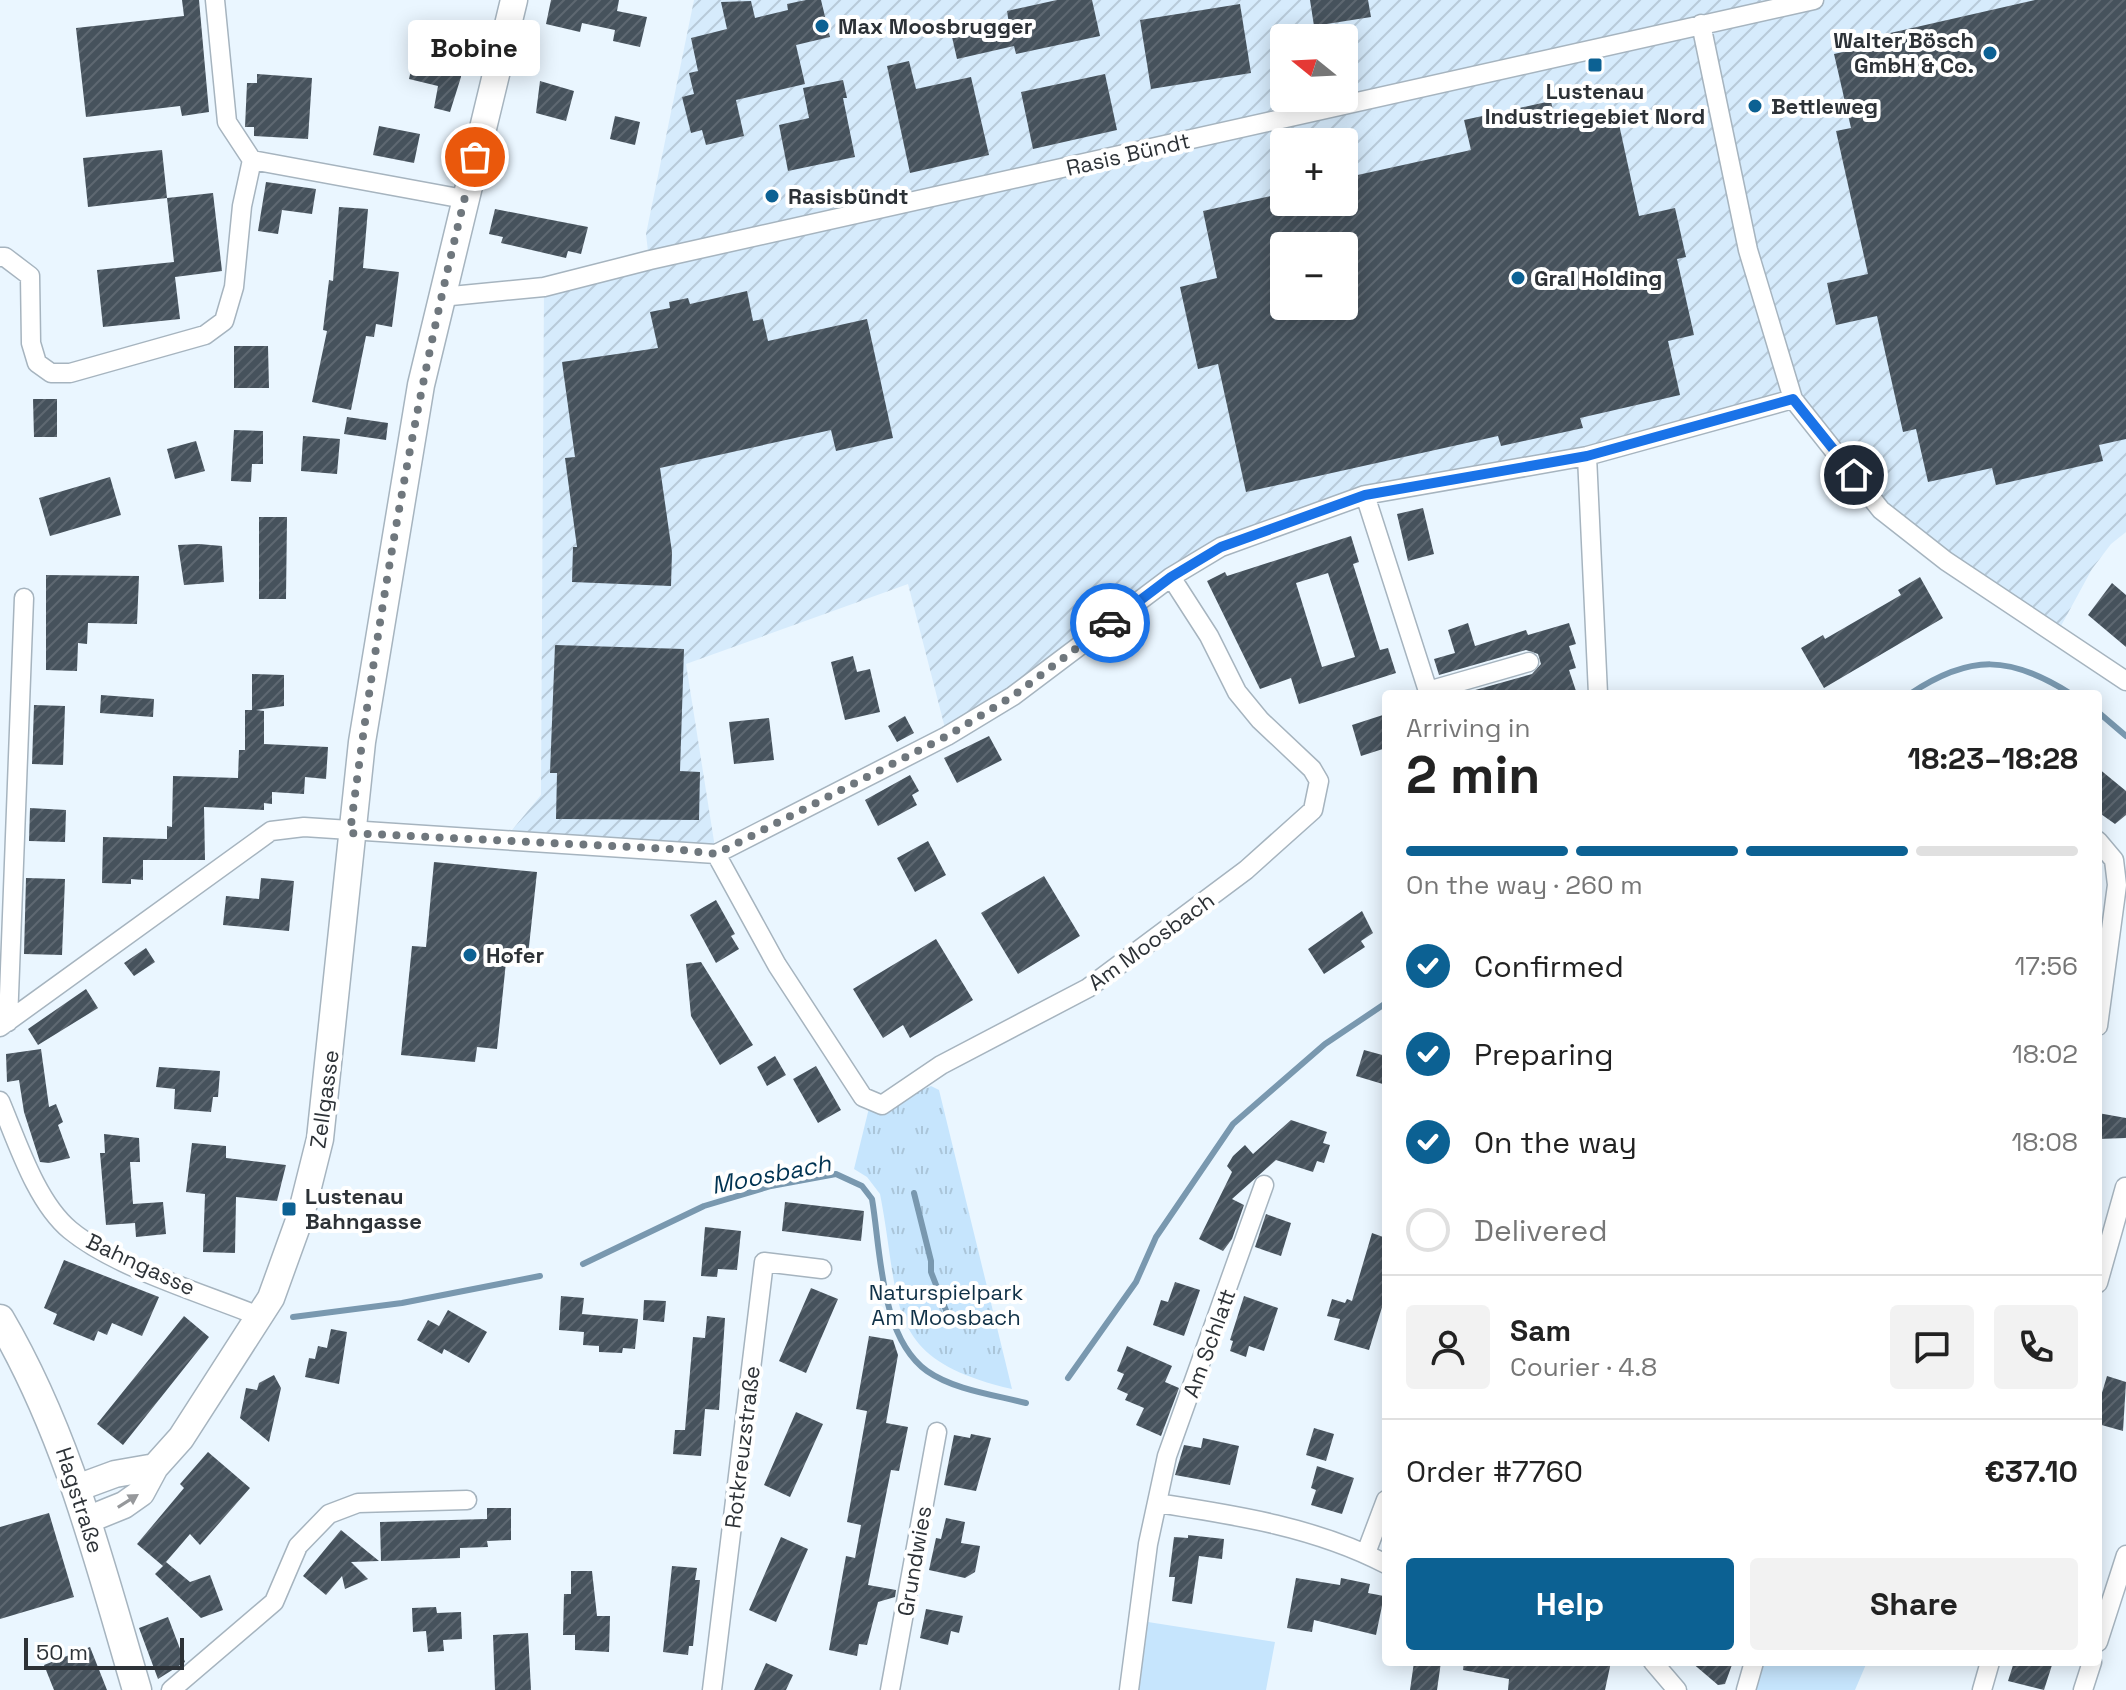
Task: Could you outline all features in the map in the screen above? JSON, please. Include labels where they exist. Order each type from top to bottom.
[{"type":"main road","name":"Zellgasse","points":[[87,1520],[124,1505],[141,1493],[155,1467],[181,1438],[261,1317],[279,1280],[301,1215],[320,1139],[350,833],[376,644],[421,385],[514,0]]},
{"type":"main road","name":"Hagstraße","points":[[0,1319],[29,1368],[77,1488],[137,1690]]},
{"type":"main road","points":[[77,1488],[115,1474],[155,1467]]},
{"type":"street","points":[[0,257],[5,257],[30,276],[31,343],[37,363],[51,373],[70,373],[205,335],[224,321],[234,287],[242,206],[252,160],[227,122],[215,0]]},
{"type":"street","name":"Rasis Bündt","points":[[441,297],[544,287],[650,260],[1814,0]]},
{"type":"street","points":[[1701,24],[1748,250],[1793,399],[1881,510],[1946,561],[2126,681]]},
{"type":"street","points":[[252,160],[464,199]]},
{"type":"street","points":[[4,1024],[271,831],[304,827],[350,833],[672,849],[716,854],[947,736],[1013,696],[1171,577],[1221,547],[1365,495],[1587,456],[1793,399]]},
{"type":"street","points":[[1587,456],[1598,690]]},
{"type":"street","points":[[1365,495],[1428,690]]},
{"type":"street","name":"Am Moosbach","points":[[716,854],[777,965],[863,1097],[882,1105],[941,1065],[1088,988],[1246,870],[1313,810],[1319,781],[1312,769],[1260,720],[1237,692],[1209,636],[1171,577]]},
{"type":"street","points":[[4,1024],[24,598]]},
{"type":"street","points":[[1431,690],[1529,662]]},
{"type":"street","points":[[2102,846],[2114,860],[2117,885],[2102,996]]},
{"type":"street","name":"Bahngasse","points":[[0,1101],[36,1184],[69,1229],[110,1255],[261,1317]]},
{"type":"street","name":"Am Schlatt","points":[[1129,1690],[1148,1544],[1157,1503],[1180,1419],[1211,1340],[1264,1185]]},
{"type":"street","points":[[2102,1269],[2125,1187]]},
{"type":"street","name":"Rotkreuzstraße","points":[[712,1690],[764,1262],[822,1269]]},
{"type":"street","name":"Grundwies","points":[[890,1690],[937,1432]]},
{"type":"street","points":[[171,1690],[274,1602],[298,1546],[329,1514],[358,1503],[467,1500]]},
{"type":"street","points":[[1157,1503],[1284,1526],[1366,1553],[1382,1562]]},
{"type":"street","points":[[1366,1553],[1382,1511]]},
{"type":"street","points":[[2102,1630],[2126,1555]]},
{"type":"street","points":[[1656,1666],[1677,1690]]},
{"type":"street","points":[[1746,1690],[1753,1666]]},
{"type":"street","points":[[1982,1690],[1989,1666]]},
{"type":"street","points":[[2083,1690],[2091,1666]]},
{"type":"shaded area","name":"Lustenau Industriegebiet Nord","points":[[694,0],[2126,0],[2126,532],[2111,544],[2092,569],[2056,635],[1881,510],[1793,399],[1693,428],[1365,495],[1221,547],[947,736],[908,584],[686,664],[716,854],[503,841],[541,795],[544,287],[649,260],[646,234]]},
{"type":"green space","name":"Naturspielpark Am Moosbach","points":[[931,1086],[939,1090],[1012,1389],[970,1377],[940,1362],[919,1344],[906,1322],[897,1297],[880,1194],[867,1177],[854,1169],[871,1100],[890,1112],[917,1092]]},
{"type":"green space","points":[[1148,1622],[1275,1642],[1266,1690],[1139,1690]]},
{"type":"green space","points":[[1760,1666],[1865,1666],[1855,1690],[1753,1690]]},
{"type":"building","points":[[182,0],[199,0],[209,112],[182,116],[180,106],[86,117],[76,28],[184,16]]},
{"type":"building","points":[[551,0],[619,0],[617,11],[647,17],[640,47],[613,41],[615,30],[582,23],[580,32],[546,24]]},
{"type":"building","points":[[821,0],[830,37],[796,45],[805,84],[736,100],[744,136],[706,145],[702,130],[691,133],[682,97],[694,94],[689,73],[698,71],[691,38],[727,29],[721,2],[751,1],[755,18],[788,10],[787,4]]},
{"type":"building","points":[[1057,0],[1092,0],[1100,36],[1016,54],[1014,46],[957,59],[952,37],[1009,24],[1007,11]]},
{"type":"building","points":[[1310,0],[1368,0],[1371,17],[1314,24]]},
{"type":"building","points":[[2035,0],[2126,0],[2126,439],[2099,445],[2103,461],[1996,485],[1992,468],[1928,482],[1916,429],[1903,432],[1877,316],[1836,325],[1827,283],[1868,274],[1836,131],[1851,128],[1834,54],[1879,44],[1877,36]]},
{"type":"building","points":[[1240,4],[1251,73],[1151,89],[1140,20]]},
{"type":"building","points":[[416,48],[462,57],[461,77],[450,112],[434,108],[438,86],[409,79]]},
{"type":"building","points":[[909,61],[916,89],[971,77],[989,155],[910,173],[887,66]]},
{"type":"building","points":[[257,74],[312,78],[308,139],[254,136],[254,127],[245,127],[247,83],[257,83]]},
{"type":"building","points":[[1105,74],[1117,130],[1033,149],[1021,92]]},
{"type":"building","points":[[843,80],[847,98],[843,98],[855,157],[788,171],[779,125],[809,118],[803,88]]},
{"type":"building","points":[[540,81],[574,91],[566,121],[536,113]]},
{"type":"building","name":"Gral Holding","points":[[1551,101],[1557,129],[1617,115],[1639,216],[1675,208],[1686,257],[1677,259],[1694,335],[1668,341],[1680,395],[1580,418],[1583,428],[1501,446],[1498,436],[1246,492],[1218,364],[1198,369],[1180,287],[1217,278],[1203,211],[1270,196],[1270,216],[1358,216],[1358,175],[1471,150],[1464,120]]},
{"type":"building","points":[[615,116],[640,122],[635,145],[610,139]]},
{"type":"building","points":[[379,126],[420,134],[414,163],[373,155]]},
{"type":"building","points":[[162,150],[167,198],[88,207],[83,158]]},
{"type":"building","points":[[266,182],[316,189],[312,214],[282,210],[278,234],[258,231]]},
{"type":"building","points":[[213,193],[222,271],[175,277],[180,319],[103,327],[97,270],[174,262],[167,198]]},
{"type":"building","points":[[339,207],[368,209],[363,268],[399,272],[392,327],[376,324],[374,337],[366,336],[351,410],[312,402],[327,331],[323,330],[329,280],[333,281]]},
{"type":"building","points":[[495,209],[588,227],[581,254],[568,251],[566,258],[501,243],[503,237],[489,234]]},
{"type":"building","points":[[747,291],[753,321],[763,319],[768,341],[867,319],[893,438],[836,451],[831,430],[660,468],[672,552],[671,586],[572,582],[573,547],[577,547],[565,458],[575,457],[562,362],[658,348],[650,312],[670,308],[669,302],[688,298],[690,304]]},
{"type":"building","points":[[234,346],[268,346],[269,388],[234,388]]},
{"type":"building","points":[[33,399],[57,399],[57,437],[34,437]]},
{"type":"building","points":[[347,417],[388,423],[386,440],[344,434]]},
{"type":"building","points":[[234,430],[263,431],[263,464],[252,464],[251,482],[231,481]]},
{"type":"building","points":[[303,436],[340,439],[337,474],[301,471]]},
{"type":"building","points":[[196,441],[205,471],[175,479],[167,449]]},
{"type":"building","points":[[110,477],[121,515],[50,536],[39,498]]},
{"type":"building","points":[[1423,508],[1434,554],[1408,561],[1397,514]]},
{"type":"building","points":[[259,517],[287,517],[286,599],[259,599]]},
{"type":"building","points":[[1351,536],[1359,562],[1353,564],[1380,650],[1388,648],[1396,673],[1299,704],[1291,678],[1260,689],[1207,581],[1225,572],[1227,576]],"holes":[[[1328,573],[1355,657],[1322,667],[1296,583]]]},
{"type":"building","points":[[178,545],[222,546],[224,582],[184,585]]},
{"type":"building","points":[[46,575],[139,576],[137,624],[88,623],[87,644],[78,643],[77,671],[46,670]]},
{"type":"building","points":[[1920,577],[1943,618],[1824,688],[1801,648],[1823,635],[1825,639],[1901,595],[1898,590]]},
{"type":"building","points":[[2112,583],[2126,595],[2126,647],[2088,615]]},
{"type":"building","points":[[1468,623],[1475,646],[1526,630],[1528,635],[1569,623],[1576,644],[1569,646],[1576,668],[1569,670],[1576,690],[1475,690],[1532,674],[1541,664],[1538,654],[1526,650],[1439,675],[1434,659],[1455,653],[1448,630]]},
{"type":"building","points":[[555,645],[684,649],[680,771],[700,772],[699,820],[556,819],[557,773],[550,773]]},
{"type":"building","points":[[853,656],[857,672],[870,669],[880,712],[845,720],[831,662]]},
{"type":"building","points":[[252,674],[284,675],[284,706],[256,710],[264,711],[264,744],[328,747],[326,779],[305,777],[304,794],[272,792],[272,804],[264,803],[264,810],[204,807],[205,860],[143,860],[143,880],[131,879],[131,884],[102,883],[103,837],[167,839],[167,826],[172,827],[173,776],[238,778],[239,750],[245,750],[245,710],[252,710]]},
{"type":"building","points":[[101,695],[154,699],[153,717],[100,713]]},
{"type":"building","points":[[34,705],[65,706],[63,765],[32,764]]},
{"type":"building","points":[[1382,715],[1382,749],[1361,756],[1352,725]]},
{"type":"building","points":[[905,716],[914,733],[897,742],[888,726]]},
{"type":"building","points":[[769,718],[774,760],[734,764],[729,722]]},
{"type":"building","points":[[989,736],[1002,760],[957,783],[944,758]]},
{"type":"building","points":[[2102,771],[2126,791],[2126,815],[2115,824],[2102,815]]},
{"type":"building","points":[[910,775],[919,791],[912,795],[917,805],[878,826],[865,800]]},
{"type":"building","points":[[30,808],[66,810],[65,842],[29,841]]},
{"type":"building","points":[[928,841],[946,875],[915,892],[897,858]]},
{"type":"building","name":"Hofer","points":[[434,862],[537,872],[527,965],[506,962],[497,1049],[477,1047],[475,1062],[401,1055],[412,946],[426,947]]},
{"type":"building","points":[[1044,876],[1080,936],[1018,974],[981,913]]},
{"type":"building","points":[[26,878],[65,879],[62,955],[24,954]]},
{"type":"building","points":[[261,878],[294,881],[289,931],[223,925],[226,896],[259,899]]},
{"type":"building","points":[[716,900],[735,934],[731,936],[739,949],[716,963],[690,915]]},
{"type":"building","points":[[1362,911],[1373,933],[1361,941],[1365,947],[1324,974],[1308,949]]},
{"type":"building","points":[[936,939],[973,1000],[910,1038],[903,1025],[883,1038],[853,989]]},
{"type":"building","points":[[146,948],[155,962],[134,976],[124,963]]},
{"type":"building","points":[[701,962],[753,1045],[720,1065],[691,1016],[686,964]]},
{"type":"building","points":[[86,989],[98,1008],[38,1045],[28,1029]]},
{"type":"building","points":[[41,1049],[49,1107],[56,1104],[63,1122],[58,1125],[70,1158],[49,1163],[40,1162],[24,1112],[19,1080],[7,1082],[6,1054]]},
{"type":"building","points":[[1364,1050],[1382,1055],[1382,1084],[1356,1076]]},
{"type":"building","points":[[775,1056],[786,1075],[767,1086],[757,1067]]},
{"type":"building","points":[[816,1066],[841,1110],[818,1123],[793,1079]]},
{"type":"building","points":[[159,1067],[220,1071],[218,1097],[213,1097],[211,1112],[174,1109],[175,1089],[156,1087]]},
{"type":"building","points":[[2102,1114],[2126,1118],[2126,1138],[2102,1139]]},
{"type":"building","points":[[1291,1120],[1327,1132],[1323,1143],[1330,1145],[1324,1163],[1317,1161],[1313,1172],[1276,1160],[1232,1199],[1244,1205],[1232,1239],[1223,1251],[1199,1239],[1232,1172],[1227,1166],[1233,1156],[1245,1145],[1253,1154]]},
{"type":"building","points":[[104,1134],[139,1138],[140,1162],[130,1162],[133,1204],[163,1202],[166,1234],[136,1237],[135,1223],[106,1225],[100,1153],[105,1153]]},
{"type":"building","points":[[192,1143],[226,1146],[226,1158],[286,1165],[277,1201],[236,1197],[235,1253],[203,1252],[205,1194],[186,1192]]},
{"type":"building","points":[[785,1202],[864,1211],[861,1241],[782,1231]]},
{"type":"building","points":[[1266,1214],[1291,1223],[1281,1256],[1255,1247]]},
{"type":"building","points":[[705,1227],[741,1231],[737,1270],[718,1269],[717,1277],[701,1276]]},
{"type":"building","points":[[1372,1233],[1382,1237],[1382,1307],[1369,1350],[1334,1340],[1340,1319],[1327,1316],[1332,1299],[1345,1303],[1347,1299],[1352,1301]]},
{"type":"building","points":[[64,1260],[159,1297],[142,1336],[112,1323],[107,1335],[98,1331],[94,1341],[53,1324],[57,1314],[44,1308]]},
{"type":"building","points":[[1175,1282],[1200,1290],[1184,1336],[1153,1325],[1161,1300],[1168,1302]]},
{"type":"building","points":[[811,1288],[838,1299],[806,1373],[779,1361]]},
{"type":"building","points":[[561,1296],[584,1298],[582,1314],[638,1319],[635,1349],[623,1348],[622,1353],[599,1352],[599,1346],[583,1345],[584,1332],[559,1330]]},
{"type":"building","points":[[1244,1296],[1278,1308],[1264,1351],[1249,1346],[1246,1357],[1230,1351],[1233,1341],[1230,1340]]},
{"type":"building","points":[[644,1300],[666,1301],[664,1322],[643,1320]]},
{"type":"building","points":[[448,1310],[487,1332],[469,1363],[444,1349],[442,1354],[417,1340],[428,1320],[439,1326]]},
{"type":"building","points":[[184,1316],[209,1337],[123,1445],[97,1424]]},
{"type":"building","points":[[707,1316],[725,1318],[719,1410],[705,1409],[701,1456],[673,1454],[675,1430],[685,1430],[693,1337],[705,1338]]},
{"type":"building","points":[[331,1329],[347,1332],[339,1384],[305,1377],[309,1358],[315,1359],[318,1346],[327,1348]]},
{"type":"building","points":[[869,1336],[893,1340],[898,1355],[886,1423],[908,1427],[899,1471],[891,1470],[868,1585],[896,1590],[895,1597],[878,1602],[867,1645],[859,1644],[857,1656],[829,1650],[846,1556],[855,1558],[861,1525],[847,1522],[867,1411],[856,1409]]},
{"type":"building","points":[[1127,1346],[1172,1366],[1165,1382],[1179,1388],[1161,1436],[1136,1425],[1144,1408],[1125,1400],[1128,1394],[1117,1389],[1124,1374],[1117,1371]]},
{"type":"building","points":[[274,1375],[281,1388],[269,1442],[240,1418],[246,1388],[257,1390],[259,1383]]},
{"type":"building","points":[[2107,1376],[2126,1382],[2123,1431],[2102,1425],[2102,1393]]},
{"type":"building","points":[[796,1412],[823,1424],[790,1497],[764,1485]]},
{"type":"building","points":[[1314,1428],[1334,1434],[1326,1461],[1306,1455]]},
{"type":"building","points":[[971,1434],[991,1438],[976,1491],[944,1485],[954,1435],[970,1438]]},
{"type":"building","points":[[1203,1438],[1239,1446],[1230,1485],[1175,1475],[1184,1445],[1201,1448]]},
{"type":"building","points":[[208,1452],[250,1488],[200,1545],[190,1534],[166,1562],[190,1582],[210,1575],[223,1610],[201,1618],[155,1574],[163,1566],[137,1544],[184,1488],[180,1484]]},
{"type":"building","points":[[1317,1466],[1354,1478],[1342,1514],[1311,1505],[1316,1490],[1311,1488]]},
{"type":"building","points":[[487,1508],[511,1508],[511,1540],[487,1541],[488,1547],[460,1548],[460,1558],[381,1561],[380,1522],[487,1519]]},
{"type":"building","points":[[49,1513],[74,1597],[0,1619],[0,1527]]},
{"type":"building","points":[[946,1518],[965,1522],[961,1543],[980,1546],[975,1572],[965,1578],[929,1570],[936,1538],[941,1539]]},
{"type":"building","points":[[341,1530],[379,1561],[351,1562],[368,1579],[345,1589],[342,1576],[326,1595],[303,1576]]},
{"type":"building","points":[[1188,1535],[1224,1539],[1222,1559],[1199,1556],[1192,1604],[1172,1601],[1175,1577],[1169,1577],[1174,1537],[1188,1538]]},
{"type":"building","points":[[781,1537],[808,1549],[776,1622],[749,1610]]},
{"type":"building","points":[[672,1566],[697,1568],[695,1580],[700,1580],[693,1646],[689,1646],[688,1655],[663,1652]]},
{"type":"building","points":[[571,1571],[592,1571],[597,1616],[610,1616],[609,1652],[575,1650],[575,1635],[563,1635],[564,1594],[571,1594]]},
{"type":"building","points":[[1296,1578],[1340,1585],[1341,1578],[1370,1584],[1368,1593],[1382,1596],[1376,1635],[1314,1620],[1312,1632],[1287,1628]]},
{"type":"building","points":[[436,1607],[437,1613],[461,1612],[462,1639],[443,1640],[444,1651],[428,1652],[426,1631],[413,1632],[412,1608]]},
{"type":"building","points":[[926,1609],[963,1616],[959,1633],[951,1631],[948,1645],[920,1638]]},
{"type":"building","points":[[168,1617],[185,1662],[158,1679],[139,1628]]},
{"type":"building","points":[[528,1633],[531,1690],[495,1690],[493,1635]]},
{"type":"building","points":[[90,1647],[107,1690],[54,1690],[44,1665]]},
{"type":"building","points":[[766,1663],[793,1675],[786,1690],[754,1690]]},
{"type":"building","points":[[1413,1666],[1440,1666],[1437,1690],[1410,1690]]},
{"type":"building","points":[[1464,1666],[1610,1666],[1605,1690],[1508,1690],[1509,1679],[1463,1670]]},
{"type":"building","points":[[1696,1666],[1732,1666],[1725,1684],[1718,1685]]},
{"type":"building","points":[[2013,1666],[2052,1666],[2044,1690],[2008,1681]]},
{"type":"waterway","name":"Moosbach","points":[[1917,690],[1952,672],[1990,664],[2029,672],[2064,690]]},
{"type":"waterway","name":"Moosbach","points":[[2102,715],[2126,736]]},
{"type":"waterway","name":"Moosbach","points":[[1068,1378],[1136,1282],[1156,1237],[1233,1124],[1325,1044],[1382,1006]]},
{"type":"waterway","name":"Moosbach","points":[[583,1264],[704,1206],[771,1186],[836,1174],[862,1186],[872,1199],[891,1316],[912,1356],[927,1371],[950,1383],[1026,1403]]},
{"type":"waterway","points":[[914,1193],[931,1272],[947,1313]]},
{"type":"waterway","name":"Moosbach","points":[[293,1317],[402,1303],[540,1276]]},
{"type":"way so far","points":[[475,157],[421,385],[376,644],[350,833],[672,849],[716,854],[947,736],[1013,696],[1110,623]]},
{"type":"place","name":"Max Moosbrugger","points":[[822,26]]},
{"type":"place","name":"Walter Bösch GmbH & Co.","points":[[1990,53]]},
{"type":"place","name":"Lustenau Industriegebiet Nord","points":[[1595,65]]},
{"type":"place","name":"Bettleweg","points":[[1755,106]]},
{"type":"place","name":"Bobine","points":[[475,157]]},
{"type":"place","name":"Rasisbündt","points":[[772,196]]},
{"type":"place","name":"Gral Holding","points":[[1518,278]]},
{"type":"place","name":"Hofer","points":[[470,955]]},
{"type":"place","name":"Lustenau Bahngasse","points":[[289,1209]]},
{"type":"route","points":[[1110,623],[1171,577],[1221,547],[1365,495],[1587,456],[1793,399],[1854,475]]}]
